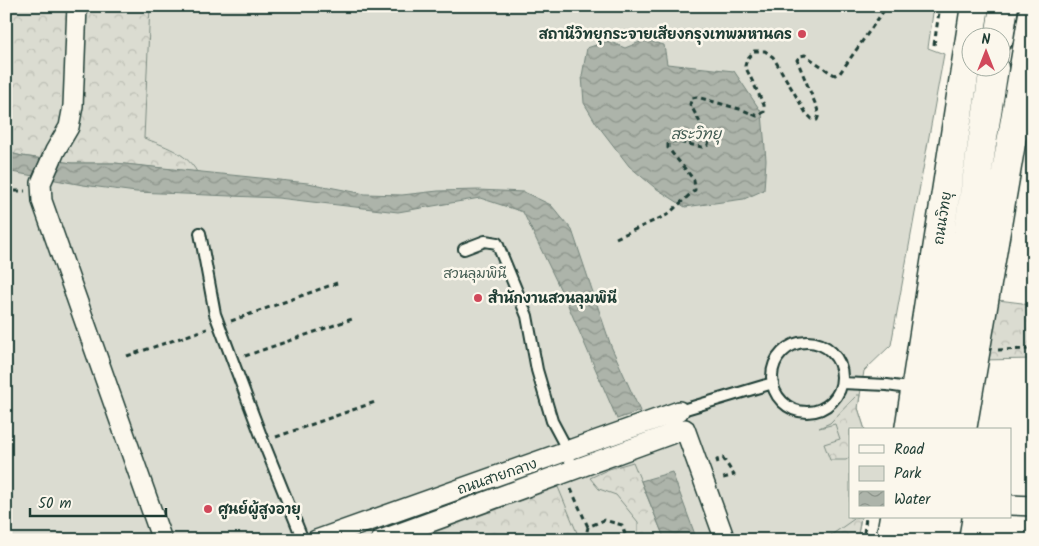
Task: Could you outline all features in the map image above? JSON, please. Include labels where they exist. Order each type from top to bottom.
[{"type":"main road","name":"ถนนวิทยุ","points":[[909,428],[975,6]]},
{"type":"main road","points":[[1001,28],[1004,6]]},
{"type":"main road","name":"ถนนวิทยุ","points":[[938,428],[975,350],[1033,14]]},
{"type":"main road","name":"ถนนวิทยุ","points":[[962,428],[955,395],[993,78]]},
{"type":"main road","points":[[890,540],[894,518]]},
{"type":"main road","points":[[918,540],[922,518]]},
{"type":"main road","points":[[943,540],[947,518]]},
{"type":"street","points":[[77,6],[73,106],[69,127],[55,151],[42,183],[42,202],[162,540]]},
{"type":"street","name":"ถนนสายกลาง","points":[[316,540],[679,411]]},
{"type":"street","name":"ถนนสายกลาง","points":[[381,540],[686,429],[725,540]]},
{"type":"street","points":[[470,485],[477,505]]},
{"type":"street","points":[[1012,505],[1033,506]]},
{"type":"lane","points":[[200,233],[215,314],[263,442],[303,540]]},
{"type":"lane","points":[[464,249],[485,242],[497,243],[528,316],[537,370],[552,421],[568,451],[568,471]]},
{"type":"lane","points":[[813,342],[832,352],[842,371],[842,383],[838,394],[830,404],[819,410],[807,412],[795,409],[785,403],[777,394],[773,383],[773,372],[780,354],[796,344],[813,342]]},
{"type":"lane","points":[[679,411],[773,383]]},
{"type":"lane","points":[[842,383],[888,385],[916,389]]},
{"type":"path","points":[[616,238],[667,215],[694,190],[696,185],[694,180],[668,148],[668,144],[674,140],[702,147],[708,145],[709,139],[690,104],[692,98],[698,97],[757,116],[764,112],[764,105],[745,66],[747,59],[754,51],[765,51],[773,57],[806,113],[812,119],[817,120],[819,115],[817,108],[797,60],[800,56],[805,55],[831,73],[835,75],[840,73],[887,6]]},
{"type":"path","points":[[934,45],[940,6]]},
{"type":"path","points":[[233,361],[355,318]]},
{"type":"path","points":[[975,350],[1033,348]]},
{"type":"path","points":[[263,442],[375,402]]},
{"type":"path","points":[[723,458],[734,474],[723,478],[717,460],[723,458]]},
{"type":"path","points":[[568,471],[588,527],[585,540]]},
{"type":"path","points":[[866,518],[864,533],[902,540]]},
{"type":"path","points":[[588,527],[604,520],[622,525],[627,540]]},
{"type":"green space","name":"สวนลุมพินี","points":[[6,6],[934,6],[928,48],[944,54],[891,345],[864,371],[858,408],[864,428],[849,428],[849,518],[861,518],[857,540],[6,540]]},
{"type":"green space","points":[[6,6],[150,6],[144,138],[181,155],[187,159],[197,172],[115,163],[72,163],[6,152]]},
{"type":"green space","points":[[998,300],[1022,303],[1033,308],[1033,359],[982,360]]},
{"type":"green space","points":[[857,395],[860,395],[858,408],[864,428],[849,428],[849,458],[846,460],[830,460],[824,444],[840,439],[835,424],[819,428],[830,423]]},
{"type":"green space","points":[[633,462],[665,540],[638,540],[638,522],[616,495],[599,489],[590,478],[609,469]]},
{"type":"green space","points":[[558,487],[580,540],[518,540],[498,534],[499,540],[413,540]]},
{"type":"green space","points":[[856,518],[861,518],[857,540],[824,540]]},
{"type":"water","name":"สระวิทยุ","points":[[645,40],[664,45],[667,64],[734,71],[762,113],[766,160],[764,190],[744,199],[685,207],[654,187],[629,166],[596,123],[584,103],[582,76],[587,48],[608,41],[625,48]]},
{"type":"water","points":[[6,152],[72,163],[115,163],[308,183],[365,194],[402,195],[438,191],[478,190],[524,192],[551,205],[572,230],[611,346],[640,411],[617,419],[567,303],[523,212],[480,198],[398,212],[278,198],[136,192],[83,185],[6,171]]},
{"type":"water","points":[[672,472],[697,540],[665,540],[641,481]]},
{"type":"place","name":"สถานีวิทยุกระจายเสียงกรุงเทพมหานคร","points":[[802,34]]},
{"type":"place","name":"สำนักงานสวนลุมพินี","points":[[478,298]]},
{"type":"place","name":"ศูนย์ผู้สูงอายุ","points":[[208,509]]}]
